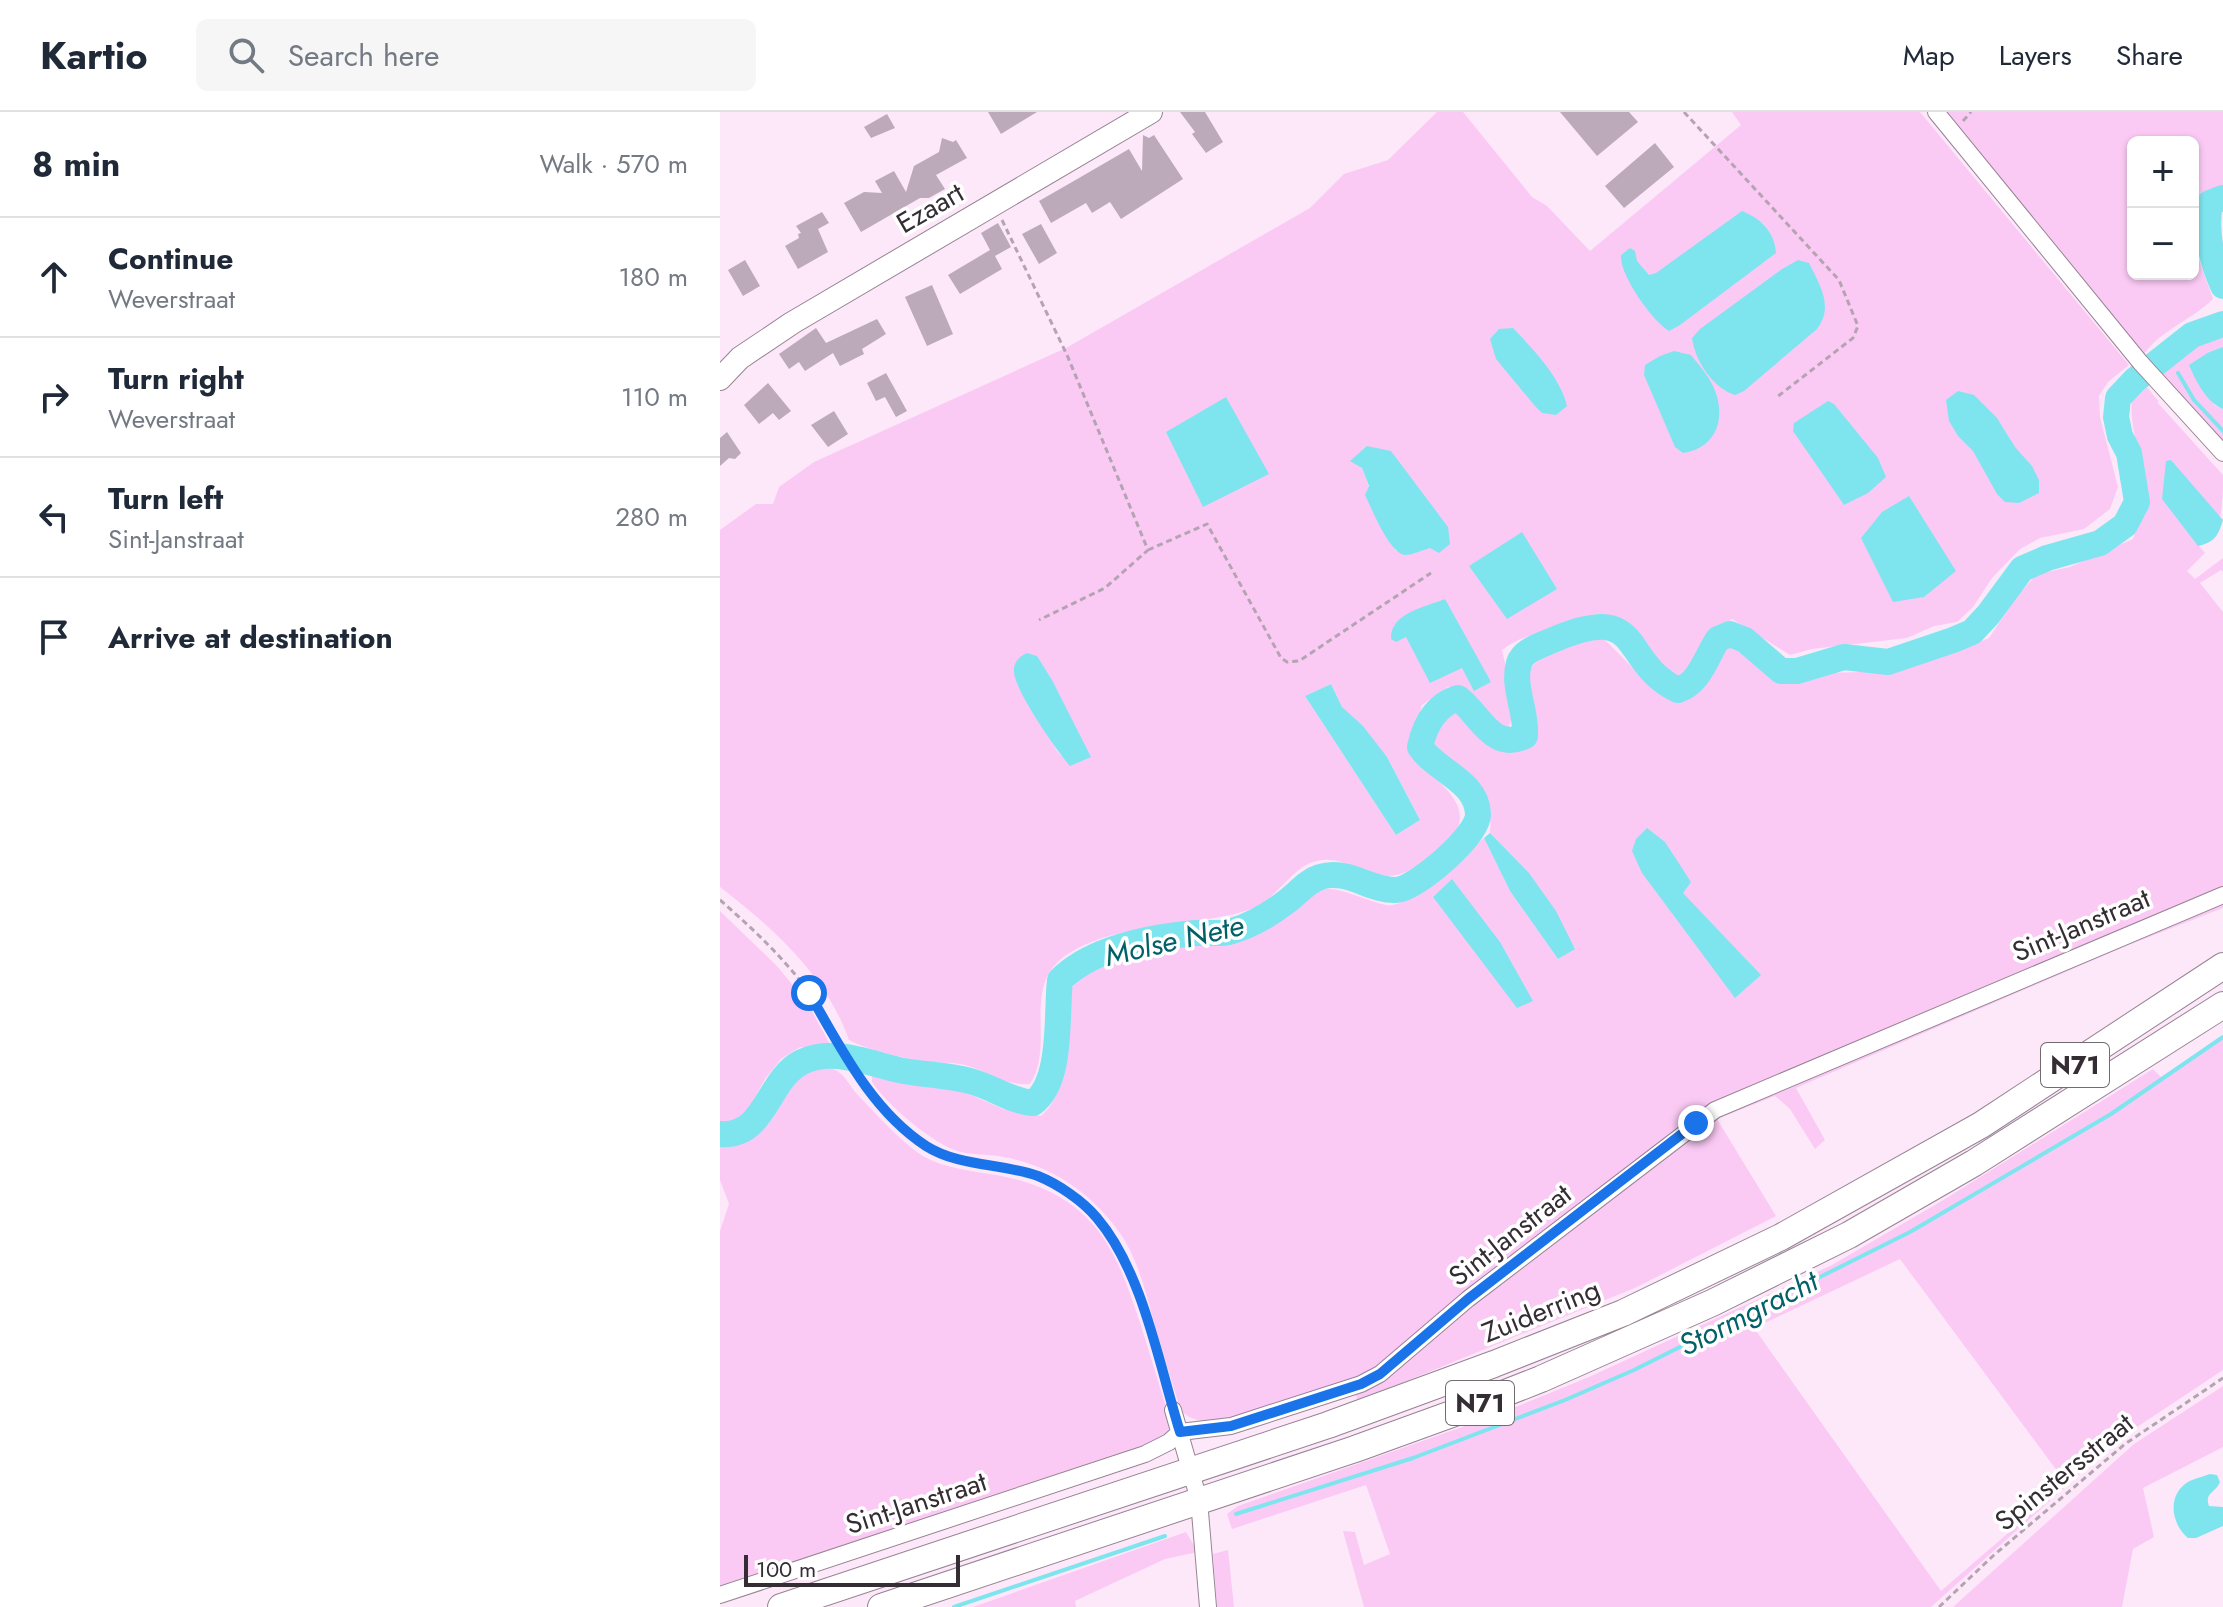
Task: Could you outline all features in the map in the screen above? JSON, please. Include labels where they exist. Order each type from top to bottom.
[{"type":"highway","name":"Zuiderring","points":[[781,1607],[1193,1472],[1494,1364],[1623,1313],[1856,1197],[1981,1125],[2223,966]]},
{"type":"highway","name":"N71","points":[[881,1607],[1457,1412],[1541,1379],[1712,1303],[1849,1235],[1974,1163],[2223,1005]]},
{"type":"main road","name":"Ezaart","points":[[720,379],[730,362],[1151,112]]},
{"type":"street","points":[[1936,112],[2140,362],[2223,453]]},
{"type":"street","name":"Sint-Janstraat","points":[[720,1595],[1145,1454],[1169,1442],[1180,1432],[1231,1426],[1361,1384],[1380,1374],[1468,1299],[1715,1110],[2223,895]]},
{"type":"street","points":[[1173,1410],[1199,1500],[1208,1607]]},
{"type":"path","points":[[1684,112],[1839,280],[1858,326],[1853,338],[1777,397]]},
{"type":"path","points":[[994,205],[1067,355],[1148,550]]},
{"type":"path","points":[[1039,620],[1105,588],[1148,550],[1207,524],[1281,658],[1287,662],[1299,661],[1431,573]]},
{"type":"path","points":[[720,900],[751,927],[793,973],[809,993],[851,1069],[901,1124],[927,1146],[951,1157],[1038,1176],[1070,1195],[1096,1216],[1129,1269],[1173,1410]]},
{"type":"path","name":"Spinstersstraat","points":[[1939,1607],[1994,1555],[2125,1444],[2223,1378]]},
{"type":"shaded area","points":[[1437,112],[1463,112],[1532,197],[1547,206],[1590,251],[1741,125],[1732,112],[1920,112],[2129,365],[2108,382],[2099,396],[2100,417],[2118,487],[2110,509],[2084,529],[2040,538],[2020,549],[1957,622],[1934,626],[1907,638],[1812,649],[1790,655],[1732,619],[1723,625],[1693,669],[1676,682],[1669,680],[1640,638],[1611,616],[1587,615],[1513,642],[1502,650],[1512,701],[1511,721],[1507,730],[1498,727],[1466,695],[1448,687],[1422,705],[1412,729],[1410,755],[1446,788],[1459,812],[1459,824],[1452,838],[1419,864],[1395,875],[1371,873],[1331,860],[1312,862],[1302,867],[1268,899],[1249,910],[1127,932],[1081,947],[1061,959],[1044,986],[1040,1053],[1030,1084],[1005,1080],[965,1065],[887,1054],[849,1040],[827,994],[796,954],[720,887],[720,530],[756,504],[773,504],[779,487],[814,462],[1066,348],[1310,208],[1344,174],[1388,160]],"holes":[[[1391,451],[1400,465],[1431,548],[1396,551],[1380,521],[1362,468]],[[1037,656],[1065,708],[1070,765],[1057,751],[1017,683]],[[1331,684],[1342,707],[1387,757],[1420,820],[1396,835],[1305,696]]]},
{"type":"shaded area","points":[[1946,112],[2223,112],[2223,188],[2199,202],[2199,136],[2127,136],[2127,280],[2199,280],[2199,260],[2213,299],[2151,345],[2144,354]]},
{"type":"shaded area","points":[[2223,338],[2223,347],[2208,352],[2214,405],[2223,409],[2223,443],[2161,375],[2202,343]]},
{"type":"shaded area","points":[[2143,382],[2157,402],[2223,475],[2222,507],[2217,527],[2207,542],[2199,546],[2205,553],[2187,571],[2195,579],[2223,558],[2223,572],[2221,570],[2200,583],[2223,612],[2223,908],[2126,946],[1796,1088],[1825,1140],[1815,1149],[1790,1109],[1775,1096],[1717,1119],[1776,1216],[1637,1287],[1358,1401],[1350,1379],[1218,1422],[1202,1421],[1180,1409],[1136,1264],[1122,1236],[1097,1206],[1068,1182],[1035,1166],[998,1156],[961,1152],[938,1142],[899,1112],[872,1082],[872,1075],[960,1090],[1003,1109],[1041,1116],[1053,1102],[1059,1084],[1068,1003],[1073,987],[1082,975],[1104,963],[1146,951],[1212,945],[1251,935],[1276,923],[1315,890],[1337,890],[1386,905],[1396,904],[1422,890],[1484,838],[1510,891],[1558,959],[1575,948],[1513,858],[1490,833],[1490,812],[1479,786],[1450,763],[1431,739],[1449,712],[1456,710],[1461,713],[1479,737],[1489,744],[1520,750],[1531,744],[1538,732],[1527,690],[1527,671],[1552,653],[1603,638],[1658,693],[1683,702],[1706,679],[1721,651],[1730,645],[1782,682],[1792,683],[1828,673],[1893,671],[1947,655],[1989,638],[2017,596],[2037,574],[2070,567],[2133,539],[2143,513],[2145,483],[2134,430],[2132,402],[2134,386]]},
{"type":"shaded area","points":[[720,911],[777,966],[808,1004],[832,1048],[800,1047],[781,1059],[765,1079],[745,1116],[729,1124],[720,1123]]},
{"type":"shaded area","points":[[2223,1036],[2223,1370],[2119,1439],[1931,1607],[1364,1607],[1343,1531],[1355,1532],[1364,1565],[1390,1554],[1366,1485],[1232,1529],[1227,1514],[1238,1506],[1496,1415],[1589,1377],[1832,1265],[1945,1199],[2153,1069],[2161,1077]],"holes":[[[1900,1259],[2066,1483],[1941,1591],[1754,1328]]]},
{"type":"shaded area","points":[[825,1068],[839,1072],[891,1129],[924,1157],[951,1167],[1008,1177],[1049,1191],[1089,1220],[1103,1237],[1125,1279],[1171,1423],[1168,1433],[1159,1442],[720,1589],[720,1231],[729,1204],[720,1180],[720,1147],[756,1135],[769,1123],[792,1081],[806,1072]]},
{"type":"shaded area","points":[[2223,1386],[2223,1447],[2143,1488],[2154,1537],[2133,1549],[2122,1607],[1953,1607],[2134,1444]]},
{"type":"shaded area","points":[[1186,1532],[1198,1552],[1165,1559],[1075,1601],[1076,1607],[973,1607]]},
{"type":"shaded area","points":[[1228,1550],[1234,1607],[1217,1607],[1213,1554]]},
{"type":"water","points":[[1742,211],[1765,227],[1773,239],[1776,253],[1669,331],[1654,318],[1638,296],[1625,273],[1621,255],[1630,248],[1649,275],[1656,273]]},
{"type":"water","points":[[1798,260],[1809,263],[1821,288],[1825,304],[1822,321],[1817,329],[1744,391],[1735,395],[1727,391],[1706,372],[1692,338],[1700,329]]},
{"type":"water","points":[[1513,328],[1545,364],[1564,395],[1567,406],[1556,415],[1542,413],[1496,359],[1490,339],[1499,329]]},
{"type":"water","points":[[2223,347],[2223,409],[2207,396],[2189,365]]},
{"type":"water","points":[[1674,351],[1691,355],[1700,366],[1713,386],[1719,408],[1719,419],[1712,437],[1695,450],[1683,453],[1675,447],[1644,375],[1645,365]]},
{"type":"water","points":[[1958,391],[1974,395],[1997,418],[2015,447],[2032,466],[2039,480],[2039,493],[2019,503],[2005,502],[1997,494],[1973,451],[1949,421],[1946,400]]},
{"type":"water","points":[[1226,397],[1269,474],[1203,507],[1166,432]]},
{"type":"water","points":[[1828,401],[1834,404],[1878,458],[1886,477],[1868,493],[1844,505],[1793,431],[1794,423]]},
{"type":"water","points":[[1367,446],[1391,451],[1448,527],[1450,544],[1439,553],[1430,548],[1405,555],[1387,539],[1365,495],[1369,486],[1362,468],[1350,461]]},
{"type":"water","points":[[2171,460],[2223,520],[2212,540],[2198,546],[2162,499],[2166,461]]},
{"type":"water","points":[[1909,496],[1956,571],[1924,597],[1893,602],[1861,538],[1882,512]]},
{"type":"water","points":[[1522,532],[1557,589],[1507,619],[1469,566]]},
{"type":"water","points":[[1445,599],[1491,682],[1474,691],[1462,668],[1430,683],[1406,637],[1396,642],[1391,639],[1392,630],[1402,617]]},
{"type":"water","points":[[1027,653],[1037,656],[1052,680],[1091,757],[1070,766],[1037,720],[1014,672],[1017,660]]},
{"type":"water","points":[[1331,684],[1342,707],[1363,726],[1387,757],[1420,820],[1396,835],[1305,696]]},
{"type":"water","points":[[1647,828],[1665,842],[1691,882],[1683,893],[1761,975],[1735,998],[1642,873],[1632,851],[1636,839]]},
{"type":"water","points":[[1490,833],[1529,873],[1556,911],[1575,949],[1558,959],[1510,891],[1484,838]]},
{"type":"water","points":[[1452,879],[1500,942],[1533,1001],[1517,1008],[1433,897]]},
{"type":"water","points":[[2210,1474],[2217,1475],[2220,1482],[2209,1495],[2209,1506],[2223,1507],[2223,1526],[2196,1538],[2188,1538],[2175,1519],[2176,1497],[2187,1482]]},
{"type":"building","points":[[988,112],[1037,112],[1001,134]]},
{"type":"building","points":[[1180,112],[1205,112],[1223,142],[1206,153]]},
{"type":"building","points":[[1560,112],[1629,112],[1638,122],[1597,156]]},
{"type":"building","points":[[887,114],[895,128],[871,138],[864,127]]},
{"type":"building","points":[[1143,135],[1149,138],[1154,135],[1183,179],[1121,219],[1110,202],[1092,213],[1086,203],[1051,223],[1039,201],[1129,149],[1142,171]]},
{"type":"building","points":[[942,138],[953,142],[956,140],[967,158],[936,175],[945,189],[929,198],[920,198],[861,232],[844,203],[864,192],[882,193],[875,181],[894,171],[906,192],[914,166],[939,152]]},
{"type":"building","points":[[1655,143],[1674,167],[1624,208],[1605,186]]},
{"type":"building","points":[[822,212],[829,223],[818,229],[828,252],[798,269],[785,246],[799,238],[798,234],[801,233],[796,226]]},
{"type":"building","points":[[998,223],[1011,247],[995,256],[1002,269],[960,294],[948,275],[990,250],[981,233]]},
{"type":"building","points":[[1041,224],[1057,253],[1039,264],[1022,234]]},
{"type":"building","points":[[745,260],[760,286],[743,296],[728,270]]},
{"type":"building","points":[[932,285],[953,334],[927,346],[905,297]]},
{"type":"building","points":[[877,319],[886,334],[862,349],[864,354],[840,366],[833,353],[805,371],[799,362],[789,369],[779,354],[816,328],[826,343]]},
{"type":"building","points":[[886,373],[907,411],[896,417],[885,397],[876,401],[867,383]]},
{"type":"building","points":[[768,383],[791,411],[779,420],[773,413],[759,424],[744,405]]},
{"type":"building","points":[[834,411],[848,434],[828,447],[811,425]]},
{"type":"building","points":[[727,432],[741,453],[720,466],[720,438]]},
{"type":"waterway","name":"Molse Nete","points":[[2223,198],[2210,203],[2208,225],[2212,255],[2223,286]]},
{"type":"waterway","name":"Molse Nete","points":[[720,1134],[735,1133],[747,1127],[790,1070],[802,1062],[827,1056],[962,1079],[1033,1103],[1043,1093],[1054,1063],[1060,980],[1089,959],[1160,937],[1239,929],[1273,911],[1320,877],[1340,875],[1396,890],[1417,881],[1458,847],[1476,823],[1478,814],[1471,793],[1420,747],[1428,723],[1443,705],[1458,698],[1495,735],[1514,740],[1525,736],[1517,672],[1521,658],[1538,646],[1583,629],[1603,627],[1618,631],[1659,678],[1678,690],[1697,676],[1718,639],[1730,634],[1745,640],[1781,671],[1797,671],[1844,657],[1888,662],[1972,632],[2022,569],[2047,558],[2100,543],[2125,525],[2137,502],[2129,453],[2120,436],[2116,417],[2118,398],[2135,380],[2192,335],[2223,324]]},
{"type":"waterway","points":[[2166,356],[2172,363]]},
{"type":"waterway","points":[[2178,373],[2194,400],[2223,431]]},
{"type":"waterway","name":"Stormgracht","points":[[1236,1514],[1413,1458],[1634,1370],[1910,1232],[2111,1114],[2223,1037]]},
{"type":"waterway","name":"Stormgracht","points":[[954,1607],[1165,1536]]},
{"type":"route","points":[[809,993],[851,1069],[901,1124],[927,1146],[951,1157],[1038,1176],[1070,1195],[1096,1216],[1129,1269],[1180,1432],[1231,1426],[1361,1384],[1380,1374],[1468,1299],[1696,1123]]}]
